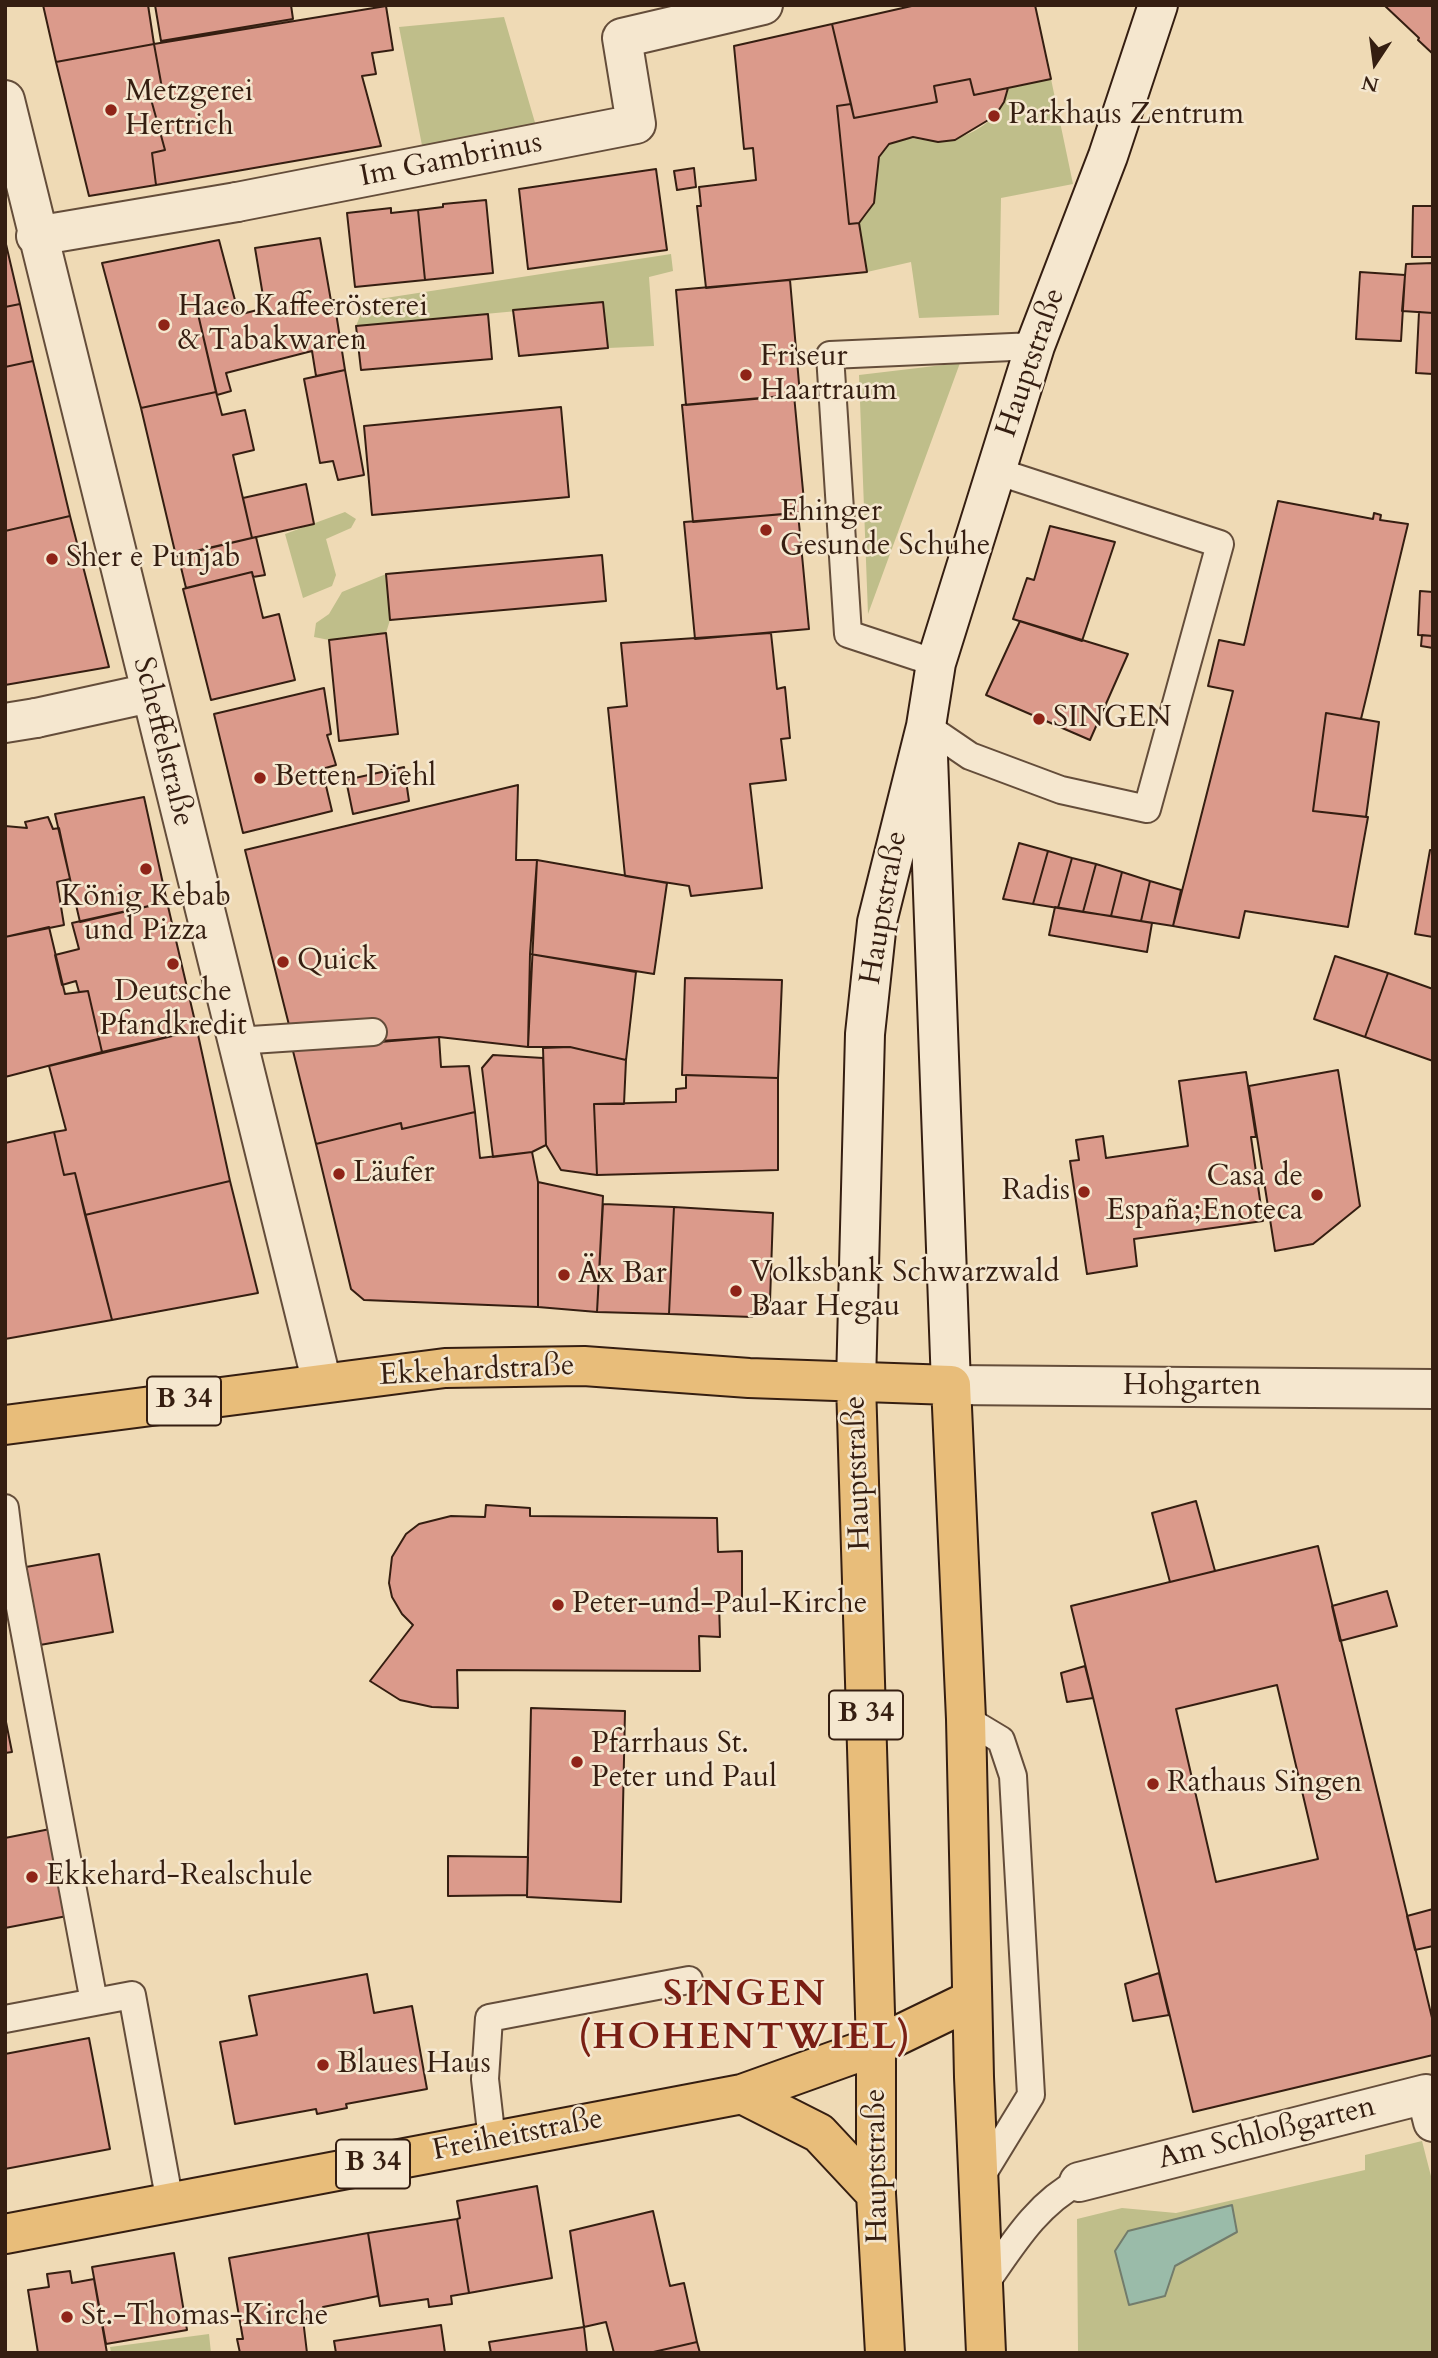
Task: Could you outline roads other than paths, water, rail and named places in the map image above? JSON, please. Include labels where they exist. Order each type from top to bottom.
[{"type":"main road","name":"Ekkehardstraße","points":[[5,1425],[445,1368],[584,1366],[856,1383],[951,1385]]},
{"type":"main road","name":"Hauptstraße","points":[[856,1383],[876,2046],[876,2194],[885,2353]]},
{"type":"main road","name":"Hauptstraße","points":[[951,1385],[966,1720],[971,2000],[986,2353]]},
{"type":"main road","name":"Freiheitstraße","points":[[5,2234],[742,2094],[876,2046],[971,2000]]},
{"type":"main road","points":[[742,2094],[819,2133],[876,2194]]},
{"type":"street","name":"Im Gambrinus","points":[[36,236],[237,202],[636,124],[622,38],[763,5]]},
{"type":"street","name":"Hauptstraße","points":[[856,1383],[864,1034],[877,922],[926,726],[936,663],[1035,346],[1108,156],[1158,5]]},
{"type":"street","name":"Scheffelstraße","points":[[5,100],[10,140],[322,1383]]},
{"type":"street","points":[[20,720],[150,693]]},
{"type":"street","name":"Hauptstraße","points":[[926,726],[933,838],[951,1385]]},
{"type":"street","name":"Hohgarten","points":[[951,1385],[1433,1389]]},
{"type":"street","name":"Am Schloßgarten","points":[[1079,2182],[1431,2103]]},
{"type":"lane","points":[[936,663],[848,634],[830,355],[1035,346]]},
{"type":"lane","points":[[926,726],[970,756],[983,761],[1061,790],[1147,809],[1220,544],[996,471]]},
{"type":"lane","points":[[236,1041],[373,1032]]},
{"type":"lane","points":[[5,1508],[12,1565],[94,2002]]},
{"type":"lane","points":[[966,1720],[1001,1740],[1013,1776],[1031,2095],[978,2181]]},
{"type":"lane","points":[[492,2141],[485,2080],[489,2018],[690,1980]]},
{"type":"lane","points":[[5,2019],[132,1995],[170,2203]]},
{"type":"lane","points":[[985,2284],[1014,2243],[1057,2193],[1079,2182]]},
{"type":"place","name":"Metzgerei Hertrich","points":[[111,110]]},
{"type":"place","name":"Parkhaus Zentrum","points":[[994,116]]},
{"type":"place","name":"Haco Kaffeerösterei & Tabakwaren","points":[[164,325]]},
{"type":"place","name":"Friseur Haartraum","points":[[746,375]]},
{"type":"place","name":"Ehinger Gesunde Schuhe","points":[[766,530]]},
{"type":"place","name":"Sher e Punjab","points":[[52,559]]},
{"type":"place","name":"SINGEN","points":[[1039,719]]},
{"type":"place","name":"Betten Diehl","points":[[260,778]]},
{"type":"place","name":"König Kebab und Pizza","points":[[146,869]]},
{"type":"place","name":"Quick","points":[[283,962]]},
{"type":"place","name":"Deutsche Pfandkredit","points":[[173,964]]},
{"type":"place","name":"Läufer","points":[[339,1174]]},
{"type":"place","name":"Radis","points":[[1084,1192]]},
{"type":"place","name":"Casa de España;Enoteca","points":[[1317,1195]]},
{"type":"place","name":"Äx Bar","points":[[564,1275]]},
{"type":"place","name":"Volksbank Schwarzwald Baar Hegau","points":[[736,1291]]},
{"type":"place","name":"Peter-und-Paul-Kirche","points":[[558,1605]]},
{"type":"place","name":"Pfarrhaus St. Peter und Paul","points":[[577,1762]]},
{"type":"place","name":"Rathaus Singen","points":[[1153,1784]]},
{"type":"place","name":"Ekkehard-Realschule","points":[[32,1877]]},
{"type":"place","name":"Blaues Haus","points":[[323,2065]]},
{"type":"place","name":"St.-Thomas-Kirche","points":[[67,2317]]},
{"type":"district","name":"SINGEN (HOHENTWIEL)","points":[[745,2018]]}]
